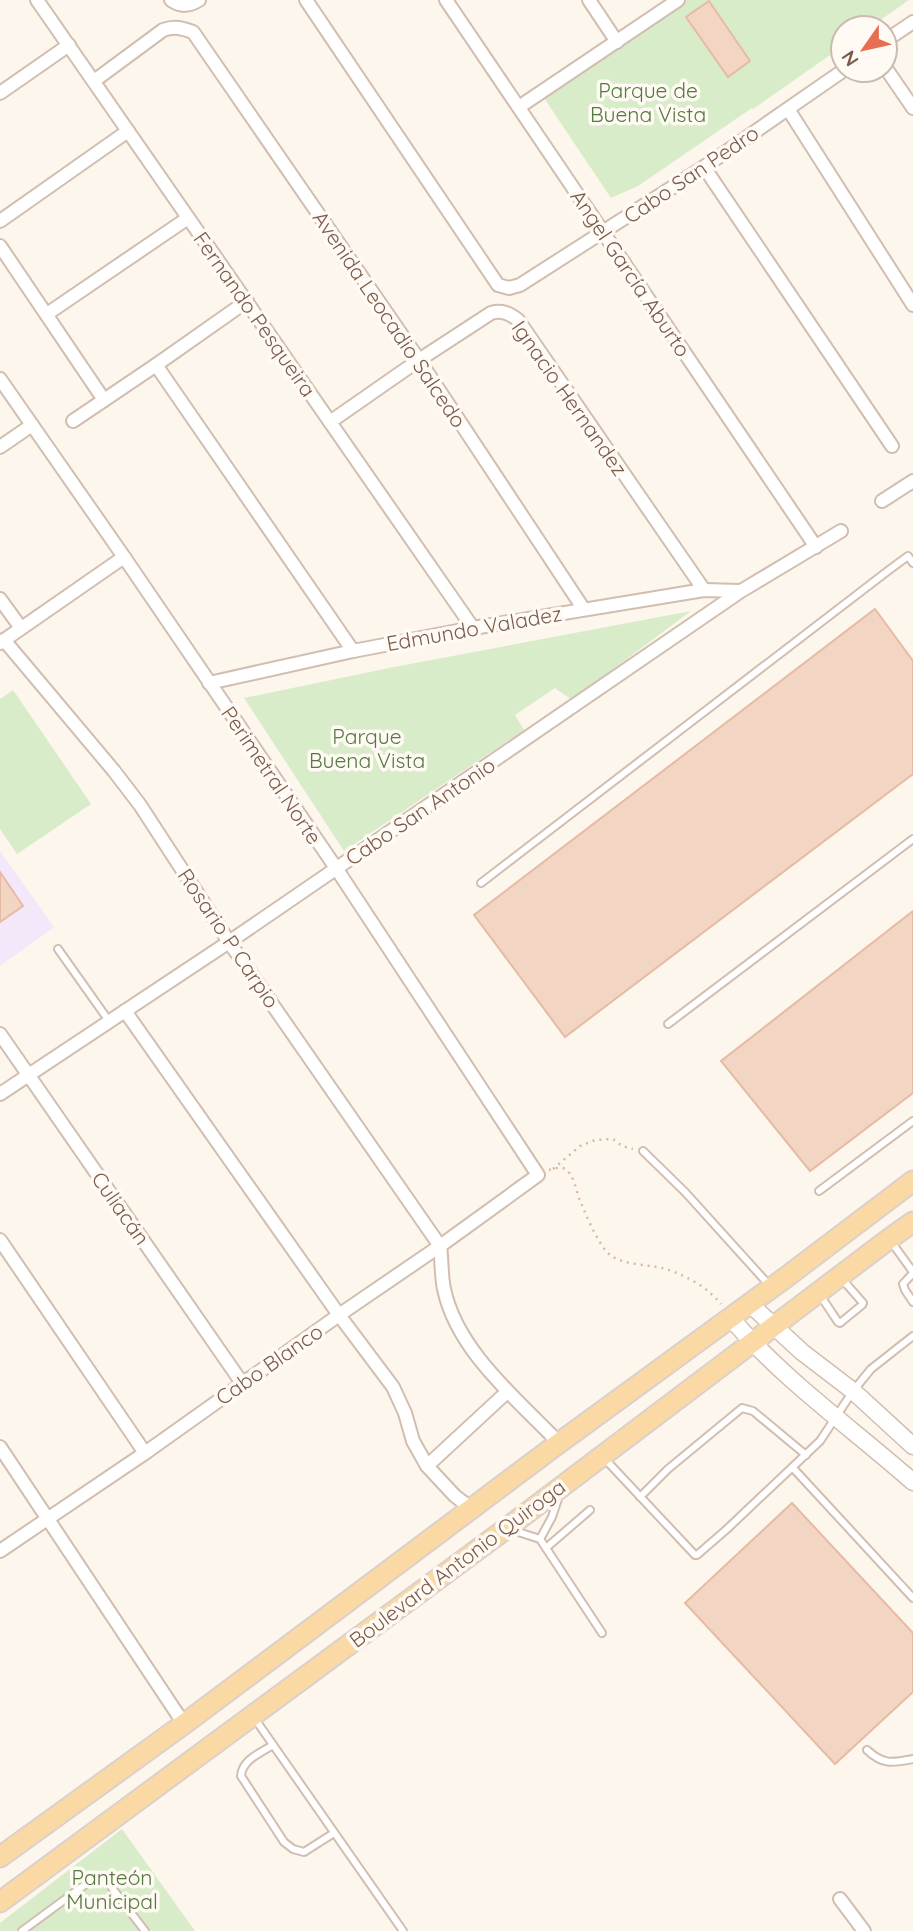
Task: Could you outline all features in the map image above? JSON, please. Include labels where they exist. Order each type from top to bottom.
[{"type":"main road","name":"Boulevard Antonio Quiroga","points":[[0,1857],[184,1724],[913,1181]]},
{"type":"main road","name":"Boulevard Antonio Quiroga","points":[[2,1897],[507,1528],[913,1223]]},
{"type":"street","name":"Fernando Pesqueira","points":[[37,0],[473,628]]},
{"type":"street","points":[[172,0],[181,5],[191,5],[199,0]]},
{"type":"street","name":"Cabo San Pedro","points":[[306,0],[498,285],[509,288],[520,285],[704,167],[829,80]]},
{"type":"street","name":"Angel García Aburto","points":[[446,0],[816,547]]},
{"type":"street","points":[[589,0],[617,42]]},
{"type":"street","points":[[519,107],[678,0]]},
{"type":"street","name":"Avenida Leocadio Salcedo","points":[[94,81],[163,30],[172,27],[192,32],[419,360],[583,608]]},
{"type":"street","points":[[0,93],[69,45]]},
{"type":"street","points":[[897,84],[913,108]]},
{"type":"street","points":[[788,109],[913,305]]},
{"type":"street","points":[[0,221],[128,131]]},
{"type":"street","points":[[704,167],[892,446]]},
{"type":"street","points":[[47,314],[188,218]]},
{"type":"street","points":[[0,247],[104,400]]},
{"type":"street","points":[[73,421],[247,301]]},
{"type":"street","name":"Ignacio Hernandez","points":[[330,422],[491,313],[500,311],[510,314],[526,331],[704,590]]},
{"type":"street","points":[[156,365],[353,651]]},
{"type":"street","name":"Perimetral Norte","points":[[0,379],[336,868],[537,1176]]},
{"type":"street","points":[[0,447],[32,425]]},
{"type":"street","points":[[882,501],[913,481]]},
{"type":"street","name":"Cabo San Antonio","points":[[0,1094],[229,942],[741,591],[841,531]]},
{"type":"street","points":[[2,642],[124,557]]},
{"type":"street","name":"Edmundo Valadez","points":[[209,683],[353,651],[583,608],[704,590],[741,591]]},
{"type":"street","points":[[0,599],[21,628]]},
{"type":"street","name":"Rosario P Carpio","points":[[2,642],[127,786],[229,942],[440,1246]]},
{"type":"street","points":[[125,1011],[339,1315],[393,1387],[405,1413],[412,1441],[427,1466],[455,1496],[472,1509]]},
{"type":"street","name":"Culiacán","points":[[0,1034],[242,1382]]},
{"type":"street","name":"Cabo Blanco","points":[[0,1550],[145,1452],[537,1176]]},
{"type":"street","points":[[0,1240],[145,1452]]},
{"type":"street","points":[[440,1246],[444,1289],[460,1330],[477,1356],[507,1392],[559,1443]]},
{"type":"street","points":[[750,1304],[913,1446]]},
{"type":"street","points":[[730,1317],[752,1343],[809,1396],[913,1482]]},
{"type":"street","points":[[427,1466],[507,1392]]},
{"type":"street","points":[[0,1447],[184,1724]]},
{"type":"street","points":[[840,1899],[864,1931]]},
{"type":"lane","points":[[481,883],[911,554],[913,563]]},
{"type":"lane","points":[[668,1024],[913,839]]},
{"type":"lane","points":[[58,949],[109,1021]]},
{"type":"lane","points":[[819,1191],[913,1121]]},
{"type":"lane","points":[[643,1151],[685,1192],[771,1288]]},
{"type":"lane","points":[[889,1239],[913,1273],[904,1284],[913,1302]]},
{"type":"lane","points":[[818,1293],[838,1322],[847,1317],[863,1303],[839,1277]]},
{"type":"lane","points":[[602,1456],[695,1555],[727,1529],[820,1441],[871,1368],[913,1336]]},
{"type":"lane","points":[[640,1497],[668,1469],[741,1408],[753,1411],[806,1455]]},
{"type":"lane","points":[[793,1468],[913,1598]]},
{"type":"lane","points":[[540,1539],[552,1517],[563,1485]]},
{"type":"lane","points":[[546,1548],[590,1510]]},
{"type":"lane","points":[[507,1528],[540,1539],[602,1633]]},
{"type":"lane","points":[[252,1715],[403,1931]]},
{"type":"lane","points":[[273,1745],[247,1761],[241,1768],[241,1776],[284,1842],[293,1849],[304,1852],[334,1833]]},
{"type":"lane","points":[[867,1750],[878,1760],[893,1763],[913,1759]]},
{"type":"lane","points":[[22,1931],[94,1878],[100,1877],[106,1880],[145,1931]]},
{"type":"path","points":[[554,1169],[580,1146],[594,1140],[613,1139],[622,1146],[643,1151]]},
{"type":"path","points":[[537,1176],[554,1169],[566,1170],[573,1180],[597,1237],[608,1253],[615,1258],[664,1269],[704,1286],[730,1317]]},
{"type":"shaded area","points":[[0,851],[54,927],[0,966]]},
{"type":"green space","name":"Parque de Buena Vista","points":[[686,0],[909,0],[889,14],[829,14],[829,56],[638,186],[611,198],[542,95]]},
{"type":"green space","name":"Parque Buena Vista","points":[[691,611],[572,700],[555,688],[515,715],[524,730],[344,851],[244,698],[394,667]]},
{"type":"green space","points":[[13,690],[91,804],[17,854],[0,829],[0,699]]},
{"type":"green space","name":"Panteón Municipal","points":[[122,1829],[195,1931],[0,1931],[0,1923]]},
{"type":"building","points":[[709,1],[750,61],[728,77],[686,17]]},
{"type":"building","points":[[875,609],[913,661],[913,774],[565,1037],[474,915]]},
{"type":"building","points":[[0,872],[23,906],[0,922]]},
{"type":"building","points":[[913,911],[913,1093],[810,1171],[721,1061]]},
{"type":"building","points":[[792,1503],[913,1633],[913,1692],[835,1764],[685,1603]]}]
